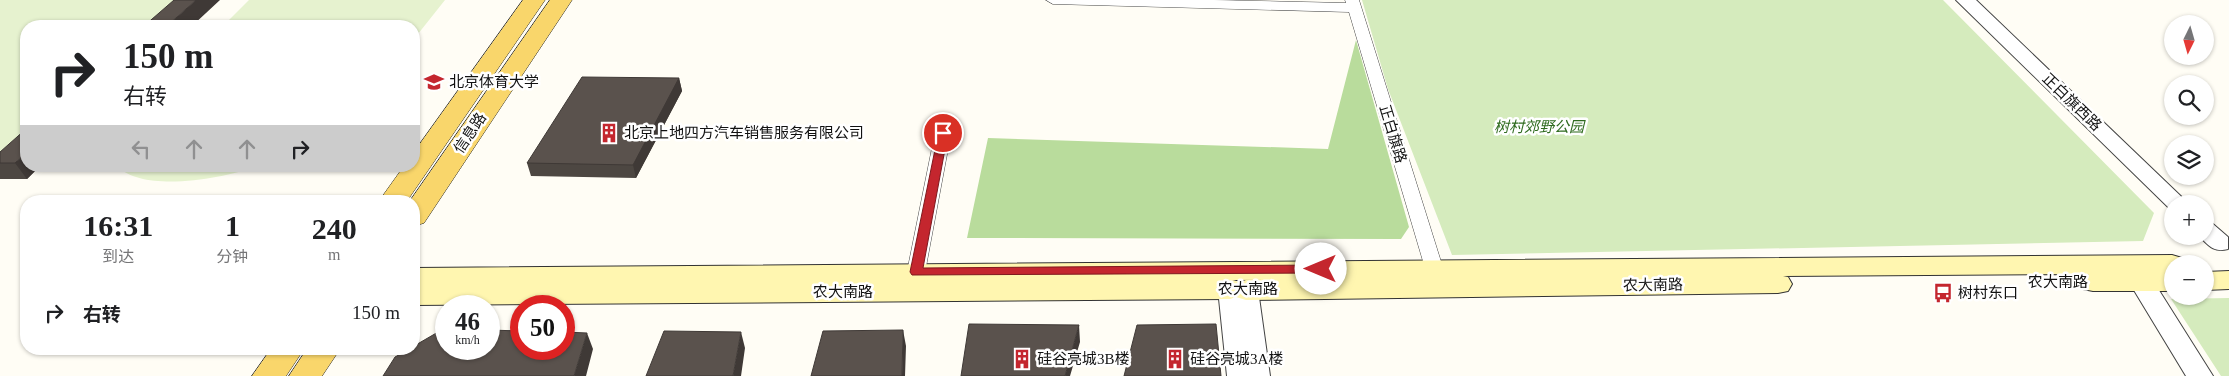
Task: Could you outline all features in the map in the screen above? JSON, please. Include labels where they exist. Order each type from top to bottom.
[{"type":"main road","name":"信息路","points":[[420,163],[534,0]]},
{"type":"main road","name":"信息路","points":[[420,208],[561,0]]},
{"type":"main road","name":"信息路","points":[[397,195],[413,172]]},
{"type":"main road","name":"农大南路","points":[[420,277],[2164,264]]},
{"type":"main road","points":[[2214,281],[2229,280]]},
{"type":"main road","name":"农大南路","points":[[420,295],[1938,282],[2164,282]]},
{"type":"main road","points":[[268,376],[284,355]]},
{"type":"main road","points":[[305,376],[320,355]]},
{"type":"street","points":[[1053,0],[1353,4]]},
{"type":"street","name":"正白旗西路","points":[[1965,0],[2169,195]]},
{"type":"street","name":"正白旗路","points":[[1353,4],[1434,268]]},
{"type":"street","points":[[916,272],[943,133]]},
{"type":"street","points":[[2141,282],[2200,376]]},
{"type":"street","points":[[1238,289],[1240,376]]},
{"type":"street","points":[[1238,289],[1257,376]]},
{"type":"green space","points":[[0,0],[183,0],[160,20],[20,20],[20,143],[0,161]]},
{"type":"green space","points":[[249,0],[445,0],[420,31],[420,20],[229,20]]},
{"type":"green space","name":"树村郊野公园","points":[[1362,0],[1943,0],[2154,213],[2143,241],[1452,255],[1388,89]]},
{"type":"green space","points":[[1356,40],[1409,227],[1401,239],[967,238],[988,138],[1328,149]]},
{"type":"green space","points":[[125,172],[240,172],[185,181],[146,180]]},
{"type":"green space","points":[[2214,298],[2229,298],[2229,376],[2221,376],[2175,305],[2214,305]]},
{"type":"building","points":[[174,0],[196,0],[174,20],[151,20]]},
{"type":"building","name":"北京上地四方汽车销售服务有限公司","points":[[582,77],[679,78],[633,165],[527,163]]},
{"type":"building","points":[[20,134],[20,158],[15,163],[0,163],[0,152]]},
{"type":"building","name":"硅谷亮城3B楼","points":[[969,324],[1079,325],[1065,376],[961,376]]},
{"type":"building","name":"硅谷亮城3A楼","points":[[1216,324],[1221,376],[1124,376],[1137,325]]},
{"type":"building","points":[[500,330],[510,331],[510,360],[575,360],[575,332],[587,333],[574,376],[383,376],[395,357],[399,355],[420,355],[420,343],[435,334],[435,360],[500,360]]},
{"type":"building","points":[[903,330],[902,376],[811,376],[823,331]]},
{"type":"building","points":[[664,331],[741,332],[733,376],[646,376]]},
{"type":"place","name":"北京体育大学","points":[[434,82]]},
{"type":"place","name":"北京上地四方汽车销售服务有限公司","points":[[609,133]]},
{"type":"place","name":"树村东口","points":[[1943,293]]},
{"type":"place","name":"硅谷亮城3B楼","points":[[1022,359]]},
{"type":"place","name":"硅谷亮城3A楼","points":[[1175,359]]},
{"type":"route","points":[[943,133],[916,272],[1321,269]]}]
